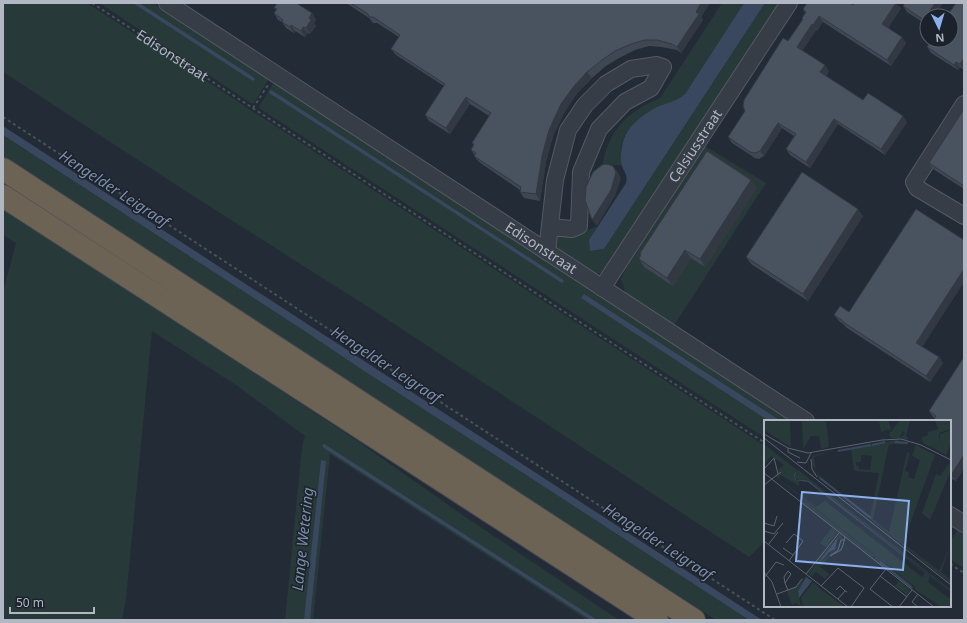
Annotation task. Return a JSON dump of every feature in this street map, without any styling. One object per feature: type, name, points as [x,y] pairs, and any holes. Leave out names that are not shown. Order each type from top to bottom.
[{"type":"highway","points":[[3,169],[694,620]]},
{"type":"highway","points":[[3,196],[657,620]]},
{"type":"street","name":"Edisonstraat","points":[[167,3],[804,420]]},
{"type":"street","name":"Celsiusstraat","points":[[602,288],[789,3]]},
{"type":"street","points":[[547,252],[555,180],[568,130],[585,105],[606,84],[631,69],[656,65],[663,67],[651,88],[626,102],[599,129],[582,172],[579,226],[572,229],[550,227]]},
{"type":"street","points":[[964,104],[914,182],[917,188],[964,216]]},
{"type":"path","name":"Edisonstraat","points":[[92,3],[764,442]]},
{"type":"path","points":[[253,108],[275,74]]},
{"type":"path","points":[[3,117],[775,620]]},
{"type":"path","points":[[951,565],[964,573]]},
{"type":"shaded area","points":[[3,3],[87,3],[764,445],[764,542],[749,557],[379,314],[187,192],[3,72]]},
{"type":"shaded area","points":[[99,3],[153,3],[267,77],[268,80],[254,103],[251,103]]},
{"type":"shaded area","points":[[722,3],[744,3],[685,94],[676,100],[650,112],[639,119],[630,128],[624,137],[622,144],[622,165],[602,167],[609,143],[620,124],[637,110],[660,98]]},
{"type":"shaded area","points":[[765,3],[781,3],[610,267],[602,273],[594,273],[556,248],[558,234],[574,235],[598,226],[589,240],[591,251],[604,249]]},
{"type":"shaded area","points":[[276,83],[793,420],[764,420],[764,437],[259,108],[273,84]]},
{"type":"shaded area","points":[[3,135],[749,620],[716,620],[3,156]]},
{"type":"shaded area","points":[[705,146],[766,183],[673,327],[627,298],[621,279],[626,268]]},
{"type":"shaded area","points":[[3,208],[359,442],[464,516],[619,620],[587,620],[330,454],[313,620],[285,620],[302,447],[305,436],[236,385],[152,331],[126,599],[122,620],[3,620],[3,292],[16,243],[3,235]]},
{"type":"shaded area","points":[[958,530],[964,531],[964,568],[951,560],[951,540]]},
{"type":"water","points":[[744,3],[765,3],[604,249],[590,251],[589,240],[626,183],[621,154],[623,140],[626,134],[630,128],[645,114],[657,107],[672,102],[685,94]]},
{"type":"water","points":[[3,126],[762,620],[749,620],[364,371],[3,135]]},
{"type":"water","points":[[584,294],[779,420],[767,420],[581,298]]},
{"type":"water","points":[[321,460],[326,461],[310,620],[304,620]]},
{"type":"building","points":[[277,3],[296,3],[312,13],[309,18],[311,20],[306,28],[303,27],[301,31],[282,22],[283,20],[274,13],[277,9],[274,8]]},
{"type":"building","points":[[351,3],[701,3],[696,12],[699,14],[677,47],[657,40],[645,40],[631,44],[615,51],[602,60],[587,72],[574,86],[561,104],[549,130],[542,156],[536,194],[520,192],[521,187],[474,156],[476,153],[471,150],[474,144],[472,143],[491,113],[466,97],[446,128],[425,115],[445,84],[391,49],[400,35],[373,17],[369,17],[368,14]]},
{"type":"building","points":[[807,3],[850,3],[853,5],[854,3],[896,3],[882,24],[902,37],[887,60],[819,16],[797,47],[825,65],[820,72],[863,100],[868,93],[903,116],[881,149],[834,119],[806,162],[786,149],[796,134],[778,123],[760,151],[755,153],[750,152],[728,137],[745,111],[743,106],[744,100],[783,38],[788,41],[803,19],[802,18],[806,12],[803,9]]},
{"type":"building","points":[[905,3],[935,3],[932,8],[919,8],[919,17],[903,6]]},
{"type":"building","points":[[956,3],[964,3],[964,58],[960,64],[956,62],[954,65],[928,48],[959,48],[959,8],[953,8]]},
{"type":"building","points":[[964,109],[964,186],[929,163]]},
{"type":"building","points":[[707,151],[751,180],[700,259],[685,250],[667,278],[639,259],[640,253]]},
{"type":"building","points":[[606,164],[613,166],[616,172],[611,190],[592,220],[585,200],[586,187],[593,172],[602,165]]},
{"type":"building","points":[[802,172],[858,209],[803,294],[746,257]]},
{"type":"building","points":[[916,209],[964,240],[964,269],[916,343],[939,357],[926,376],[834,315],[840,306],[849,312]]},
{"type":"building","points":[[964,357],[964,455],[951,475],[951,420],[934,420],[936,416],[929,411]]},
{"type":"waterway","points":[[136,3],[253,79]]},
{"type":"waterway","points":[[271,92],[562,281]]},
{"type":"waterway","points":[[324,446],[594,620]]},
{"type":"water label","name":"Hengelder Leigraaf","points":[[114,189]]},
{"type":"water label","name":"Hengelder Leigraaf","points":[[386,365]]},
{"type":"water label","name":"Lange Wetering","points":[[303,539]]},
{"type":"water label","name":"Hengelder Leigraaf","points":[[658,542]]}]
